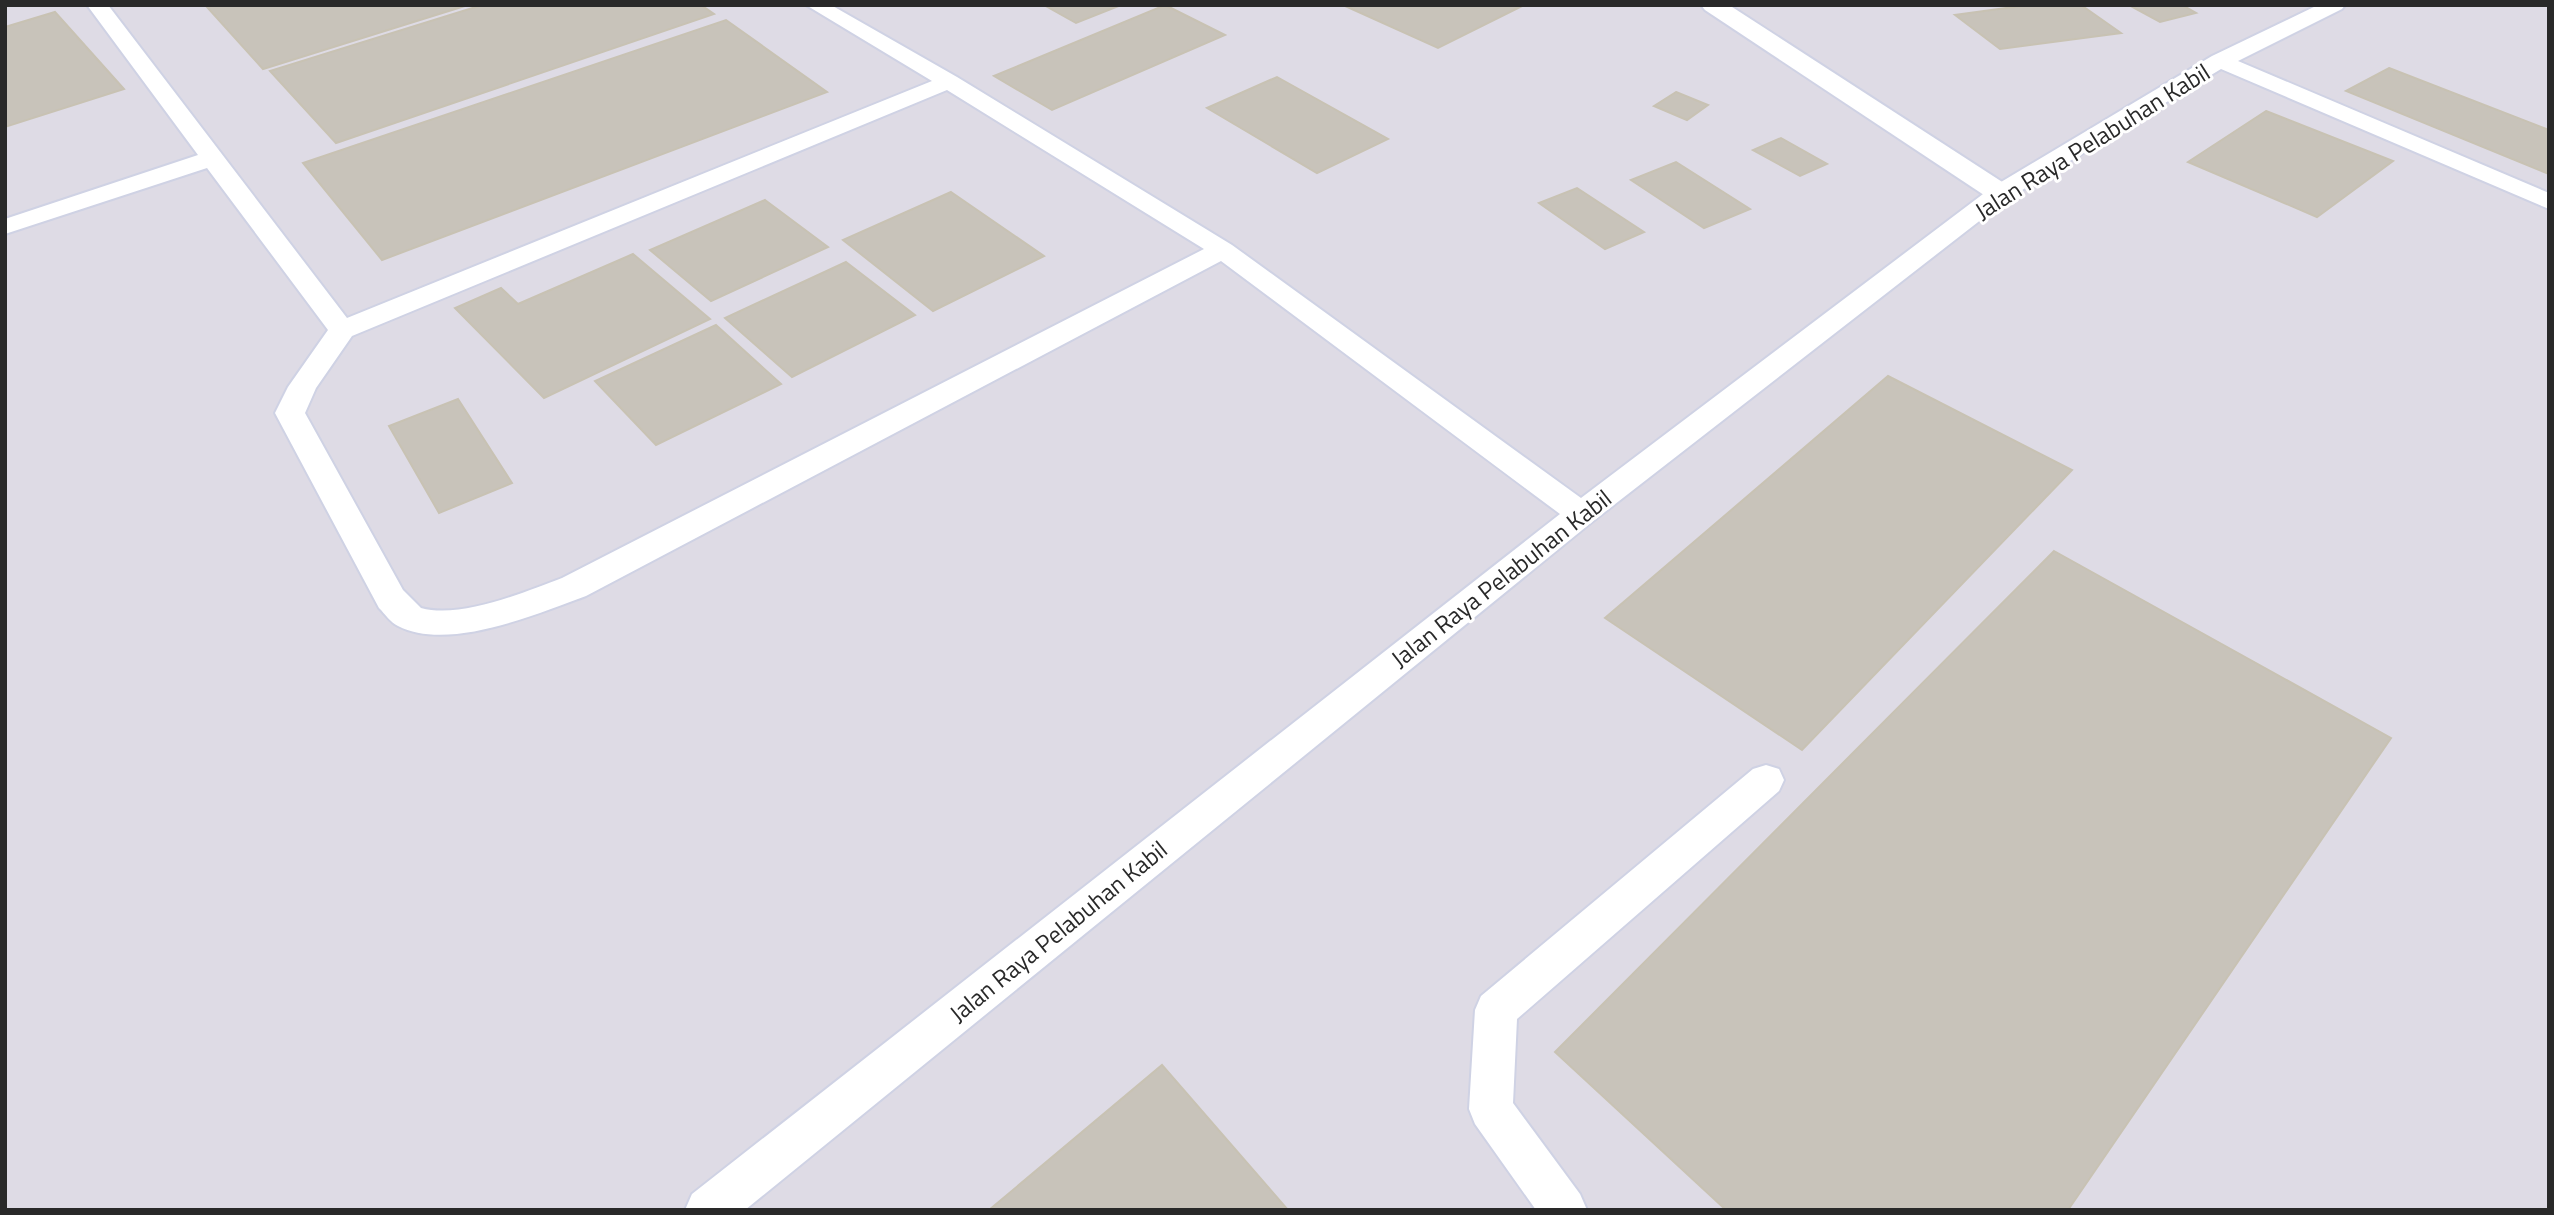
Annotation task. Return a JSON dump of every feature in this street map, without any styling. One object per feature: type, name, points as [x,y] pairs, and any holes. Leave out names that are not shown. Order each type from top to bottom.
[{"type":"street","points":[[1713,5],[2000,193]]},
{"type":"lane","points":[[97,5],[342,330]]},
{"type":"lane","points":[[816,5],[949,82],[1223,250],[1581,514]]},
{"type":"lane","name":"Jalan Raya Pelabuhan Kabil","points":[[708,1210],[1581,514],[2000,193],[2220,61],[2334,5]]},
{"type":"lane","points":[[2220,61],[2549,202]]},
{"type":"lane","points":[[949,82],[342,330],[302,387],[290,413],[391,599],[411,618],[442,622],[510,611],[574,587],[1223,250]]},
{"type":"lane","points":[[5,227],[213,158]]},
{"type":"lane","points":[[1564,1210],[1491,1110],[1496,1010],[1766,779]]},
{"type":"shaded area","points":[[5,5],[2549,5],[2549,1210],[5,1210]]},
{"type":"building","points":[[468,5],[263,69],[207,7]]},
{"type":"building","points":[[482,5],[701,5],[714,14],[336,143],[270,71]]},
{"type":"building","points":[[1044,5],[1121,5],[1076,23]]},
{"type":"building","points":[[1165,5],[1225,35],[1052,110],[994,76]]},
{"type":"building","points":[[1343,5],[1524,5],[1438,48]]},
{"type":"building","points":[[2028,5],[2081,5],[2121,33],[2000,49],[1955,15]]},
{"type":"building","points":[[2129,5],[2182,5],[2196,13],[2160,22]]},
{"type":"building","points":[[55,12],[124,89],[5,127],[5,27]]},
{"type":"building","points":[[726,20],[827,92],[382,260],[303,163]]},
{"type":"building","points":[[2389,68],[2549,130],[2549,174],[2346,91]]},
{"type":"building","points":[[1277,77],[1388,139],[1317,173],[1207,108]]},
{"type":"building","points":[[1676,92],[1708,105],[1687,120],[1654,106]]},
{"type":"building","points":[[2266,111],[2393,161],[2317,217],[2188,162]]},
{"type":"building","points":[[1781,138],[1827,164],[1800,176],[1753,150]]},
{"type":"building","points":[[1676,162],[1750,209],[1704,228],[1631,180]]},
{"type":"building","points":[[1577,188],[1644,232],[1605,249],[1539,203]]},
{"type":"building","points":[[951,192],[1044,256],[933,311],[843,240]]},
{"type":"building","points":[[765,200],[828,247],[711,301],[650,250]]},
{"type":"building","points":[[633,254],[710,319],[544,398],[455,308],[501,288],[518,304]]},
{"type":"building","points":[[846,262],[915,315],[792,377],[725,318]]},
{"type":"building","points":[[716,325],[781,384],[656,445],[595,381]]},
{"type":"building","points":[[1888,376],[2072,470],[1802,750],[1605,618]]},
{"type":"building","points":[[458,399],[512,483],[439,513],[389,426]]},
{"type":"building","points":[[2054,551],[2391,738],[2068,1210],[1726,1210],[1555,1052]]},
{"type":"building","points":[[1162,1065],[1288,1210],[989,1210]]}]
